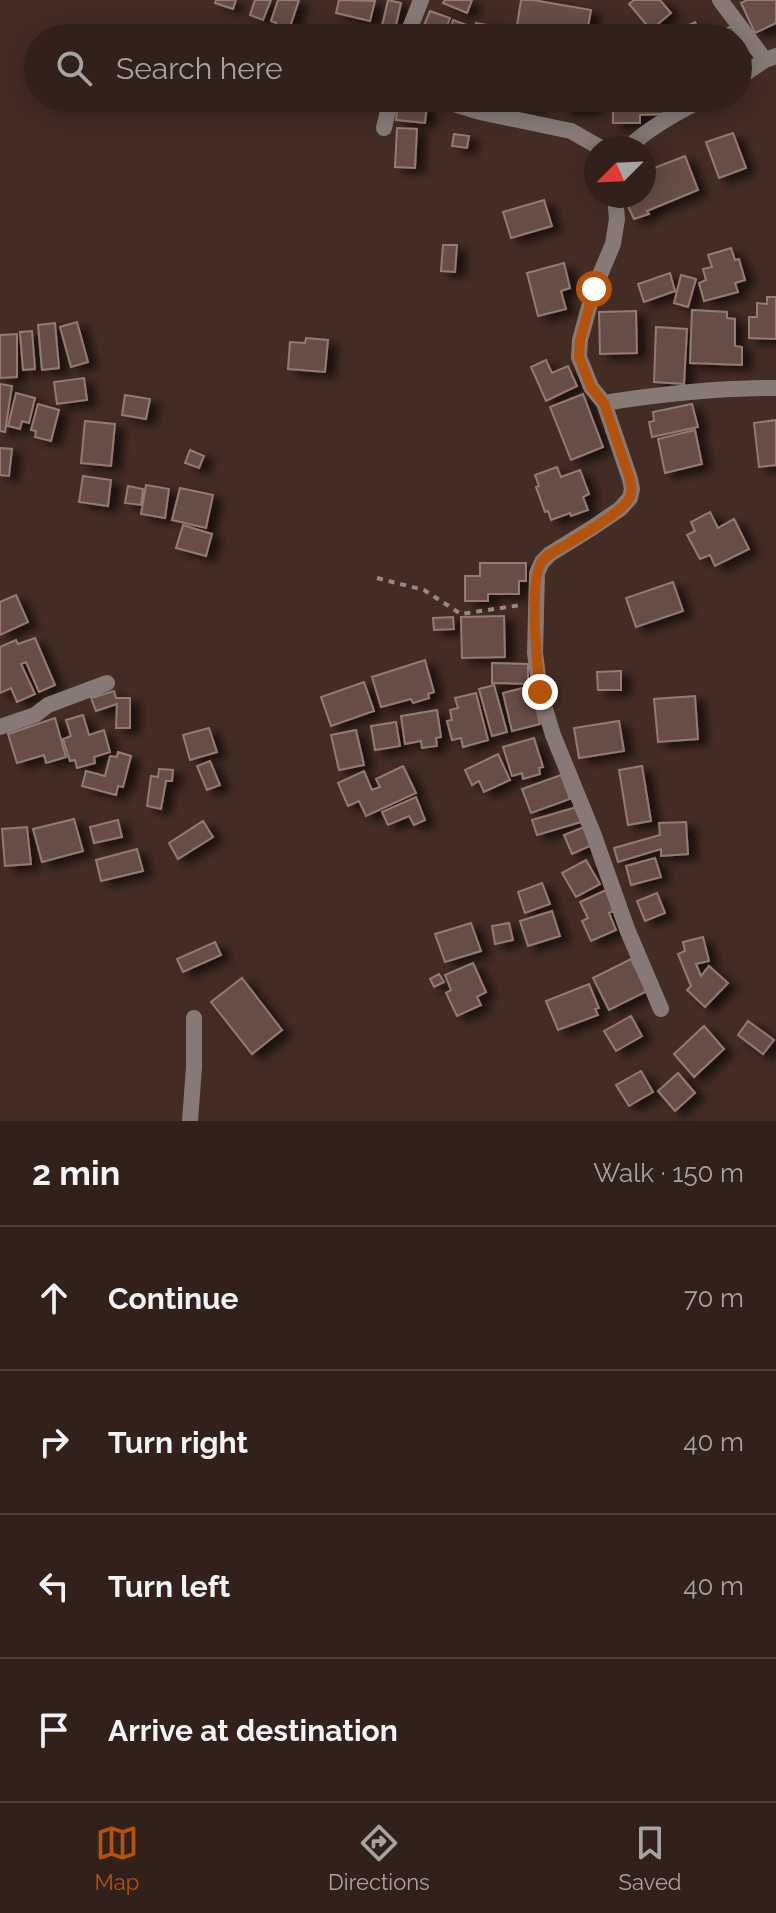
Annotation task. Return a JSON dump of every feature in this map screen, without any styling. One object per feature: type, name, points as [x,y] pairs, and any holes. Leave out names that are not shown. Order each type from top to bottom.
[{"type":"street","points":[[412,24],[421,0]]},
{"type":"street","points":[[720,0],[741,24]]},
{"type":"street","points":[[752,37],[770,58],[752,69]]},
{"type":"street","points":[[384,128],[388,112]]},
{"type":"street","points":[[480,112],[571,131],[584,138]]},
{"type":"street","points":[[642,136],[679,112]]},
{"type":"street","points":[[616,208],[613,244],[594,289],[580,340],[579,357],[591,387],[604,403],[632,489],[630,498],[611,515],[542,562],[537,573],[535,653],[540,692],[553,735],[661,1009]]},
{"type":"street","points":[[604,403],[660,394],[776,388]]},
{"type":"street","points":[[0,727],[107,683]]},
{"type":"street","points":[[190,1121],[194,1018]]},
{"type":"path","points":[[377,578],[424,590],[461,614],[535,603]]},
{"type":"building","points":[[216,0],[236,0],[233,9],[215,3]]},
{"type":"building","points":[[255,0],[271,0],[263,20],[250,15]]},
{"type":"building","points":[[278,0],[299,0],[291,24],[271,21]]},
{"type":"building","points":[[339,0],[375,1],[370,21],[336,13]]},
{"type":"building","points":[[388,0],[401,3],[396,24],[382,24]]},
{"type":"building","points":[[445,0],[472,0],[467,13],[443,3]]},
{"type":"building","points":[[521,0],[591,10],[588,24],[517,24]]},
{"type":"building","points":[[634,0],[660,0],[671,13],[658,24],[646,24],[629,4]]},
{"type":"building","points":[[747,0],[776,0],[776,23],[755,33],[741,3]]},
{"type":"building","points":[[430,11],[450,18],[448,24],[425,24]]},
{"type":"building","points":[[397,112],[426,112],[425,123],[396,120]]},
{"type":"building","points":[[613,112],[669,112],[640,115],[640,123],[613,123]]},
{"type":"building","points":[[397,128],[417,129],[415,168],[395,167]]},
{"type":"building","points":[[733,133],[746,168],[719,178],[706,142]]},
{"type":"building","points":[[454,134],[469,136],[467,148],[452,146]]},
{"type":"building","points":[[685,156],[698,190],[656,207],[656,167]]},
{"type":"building","points":[[544,200],[552,226],[511,238],[503,212]]},
{"type":"building","points":[[629,208],[654,208],[647,211],[649,214],[634,219]]},
{"type":"building","points":[[443,245],[457,245],[455,272],[441,271]]},
{"type":"building","points":[[731,248],[735,260],[739,259],[745,280],[735,283],[738,292],[704,301],[699,283],[706,280],[703,269],[712,267],[708,255]]},
{"type":"building","points":[[564,263],[570,288],[561,291],[566,309],[538,316],[527,273]]},
{"type":"building","points":[[670,273],[675,291],[644,302],[638,284]]},
{"type":"building","points":[[681,275],[696,279],[688,307],[674,303]]},
{"type":"building","points":[[767,297],[776,297],[776,339],[749,338],[749,317],[757,317],[757,303],[767,304]]},
{"type":"building","points":[[692,310],[727,312],[727,318],[735,319],[735,346],[742,347],[742,365],[690,363]]},
{"type":"building","points":[[636,311],[637,353],[600,354],[599,312]]},
{"type":"building","points":[[77,322],[88,362],[71,367],[60,327]]},
{"type":"building","points":[[55,323],[59,368],[42,370],[38,325]]},
{"type":"building","points":[[656,327],[687,329],[684,384],[654,382]]},
{"type":"building","points":[[32,331],[35,369],[23,370],[20,332]]},
{"type":"building","points":[[17,334],[17,377],[0,378],[0,335]]},
{"type":"building","points":[[306,338],[328,340],[325,372],[288,369],[290,342],[305,343]]},
{"type":"building","points":[[546,360],[552,373],[568,366],[577,386],[546,401],[531,367]]},
{"type":"building","points":[[84,378],[87,400],[57,404],[54,382]]},
{"type":"building","points":[[0,384],[12,386],[5,432],[0,431]]},
{"type":"building","points":[[16,393],[35,398],[29,423],[22,421],[20,429],[8,426]]},
{"type":"building","points":[[583,394],[603,447],[571,460],[550,407]]},
{"type":"building","points":[[125,395],[150,399],[146,419],[122,415]]},
{"type":"building","points":[[38,404],[59,410],[51,441],[35,437],[36,431],[31,430]]},
{"type":"building","points":[[692,404],[698,427],[652,437],[649,422],[654,421],[653,412]]},
{"type":"building","points":[[776,420],[776,465],[759,467],[754,423]]},
{"type":"building","points":[[85,421],[115,424],[111,466],[81,463]]},
{"type":"building","points":[[695,430],[702,464],[665,473],[658,439]]},
{"type":"building","points":[[0,448],[12,449],[9,476],[0,475]]},
{"type":"building","points":[[190,450],[204,456],[199,468],[185,463]]},
{"type":"building","points":[[557,467],[561,477],[580,470],[589,494],[583,497],[588,510],[551,520],[536,487],[539,486],[535,475]]},
{"type":"building","points":[[83,476],[111,480],[108,506],[79,502]]},
{"type":"building","points":[[146,485],[169,489],[165,518],[141,514]]},
{"type":"building","points":[[128,486],[143,489],[141,505],[125,503]]},
{"type":"building","points":[[180,488],[213,495],[206,528],[172,520]]},
{"type":"building","points":[[710,512],[718,528],[734,519],[749,549],[715,566],[710,555],[700,559],[687,535],[695,531],[691,522]]},
{"type":"building","points":[[183,525],[212,534],[206,556],[176,548]]},
{"type":"building","points":[[480,563],[526,563],[526,581],[519,581],[519,594],[488,594],[488,601],[465,601],[465,576],[480,576]]},
{"type":"building","points":[[673,582],[683,611],[636,627],[626,598]]},
{"type":"building","points":[[16,595],[28,622],[0,635],[0,602]]},
{"type":"building","points":[[504,616],[505,657],[462,658],[461,617]]},
{"type":"building","points":[[453,617],[454,629],[434,630],[433,618]]},
{"type":"building","points":[[35,638],[55,685],[39,692],[26,662],[21,664],[35,694],[17,702],[11,688],[0,693],[0,647],[16,640],[18,644]]},
{"type":"building","points":[[425,660],[434,692],[428,694],[429,698],[381,707],[372,677]]},
{"type":"building","points":[[492,663],[528,664],[528,684],[492,683]]},
{"type":"building","points":[[621,671],[621,690],[598,690],[597,672]]},
{"type":"building","points":[[364,682],[374,711],[331,726],[321,697]]},
{"type":"building","points":[[494,685],[507,732],[492,736],[479,689]]},
{"type":"building","points":[[531,686],[540,724],[512,731],[503,693]]},
{"type":"building","points":[[114,691],[116,698],[130,698],[130,728],[116,728],[117,704],[96,711],[91,698]]},
{"type":"building","points":[[476,693],[488,740],[463,747],[461,738],[452,740],[447,721],[452,720],[450,710],[458,708],[455,698]]},
{"type":"building","points":[[695,696],[698,739],[658,742],[654,699]]},
{"type":"building","points":[[437,710],[441,737],[436,738],[437,746],[422,748],[421,741],[405,744],[401,716]]},
{"type":"building","points":[[83,715],[89,735],[104,730],[110,752],[94,757],[95,763],[77,768],[75,760],[70,761],[63,739],[71,736],[66,720]]},
{"type":"building","points":[[55,718],[66,757],[46,763],[44,755],[17,763],[8,734]]},
{"type":"building","points":[[619,721],[624,751],[579,758],[574,728]]},
{"type":"building","points":[[396,722],[400,746],[375,750],[371,726]]},
{"type":"building","points":[[209,728],[217,752],[190,760],[183,735]]},
{"type":"building","points":[[356,730],[364,765],[339,770],[331,735]]},
{"type":"building","points":[[534,738],[543,767],[539,768],[540,774],[523,779],[522,773],[512,776],[503,747]]},
{"type":"building","points":[[118,752],[131,756],[123,787],[118,786],[116,795],[82,786],[86,771],[105,776],[110,756],[117,757]]},
{"type":"building","points":[[498,754],[510,780],[484,792],[479,781],[472,785],[465,770]]},
{"type":"building","points":[[210,761],[220,785],[207,790],[197,766]]},
{"type":"building","points":[[403,766],[416,793],[366,816],[359,801],[348,806],[338,783],[364,771],[372,790],[380,787],[376,779]]},
{"type":"building","points":[[642,766],[651,821],[628,825],[619,770]]},
{"type":"building","points":[[159,769],[173,770],[172,781],[166,781],[161,809],[147,806],[151,776],[158,777]]},
{"type":"building","points":[[561,775],[570,799],[531,813],[522,789]]},
{"type":"building","points":[[416,797],[425,820],[414,825],[409,816],[388,825],[382,812]]},
{"type":"building","points":[[577,807],[581,822],[537,835],[532,820]]},
{"type":"building","points":[[74,819],[83,851],[42,862],[33,829]]},
{"type":"building","points":[[118,820],[122,837],[94,843],[90,827]]},
{"type":"building","points":[[203,821],[213,837],[178,859],[169,843]]},
{"type":"building","points":[[686,822],[688,854],[661,856],[661,849],[618,862],[614,848],[660,835],[659,823]]},
{"type":"building","points":[[27,827],[31,864],[5,866],[2,829]]},
{"type":"building","points":[[584,827],[592,845],[572,854],[564,835]]},
{"type":"building","points":[[137,849],[143,871],[101,881],[96,860]]},
{"type":"building","points":[[655,858],[661,877],[631,885],[626,866]]},
{"type":"building","points":[[586,860],[600,884],[576,897],[562,873]]},
{"type":"building","points":[[542,883],[550,904],[525,913],[518,892]]},
{"type":"building","points":[[606,890],[615,910],[609,913],[616,930],[591,941],[582,921],[588,918],[580,902]]},
{"type":"building","points":[[657,893],[665,913],[645,921],[637,901]]},
{"type":"building","points":[[552,911],[560,936],[528,946],[520,921]]},
{"type":"building","points":[[471,923],[481,951],[445,962],[435,934]]},
{"type":"building","points":[[509,923],[513,940],[495,944],[492,926]]},
{"type":"building","points":[[703,937],[709,961],[696,964],[701,976],[709,966],[728,983],[705,1007],[687,990],[691,986],[678,954],[685,951],[683,942]]},
{"type":"building","points":[[215,942],[221,955],[183,972],[177,959]]},
{"type":"building","points":[[631,959],[647,991],[609,1010],[593,978]]},
{"type":"building","points":[[473,963],[486,992],[477,997],[481,1005],[457,1016],[446,993],[451,990],[445,975]]},
{"type":"building","points":[[439,974],[444,982],[434,987],[430,979]]},
{"type":"building","points":[[242,978],[282,1030],[252,1054],[211,1002]]},
{"type":"building","points":[[589,984],[599,1008],[595,1009],[598,1015],[558,1030],[546,1001]]},
{"type":"building","points":[[631,1016],[642,1036],[616,1051],[604,1031]]},
{"type":"building","points":[[748,1021],[774,1040],[763,1054],[738,1035]]},
{"type":"building","points":[[704,1026],[724,1049],[694,1077],[674,1054]]},
{"type":"building","points":[[641,1071],[653,1092],[629,1106],[616,1085]]},
{"type":"building","points":[[678,1073],[695,1093],[675,1111],[658,1091]]},
{"type":"route","points":[[540,692],[535,653],[537,573],[550,554],[620,509],[630,498],[632,489],[604,403],[591,387],[579,357],[580,340],[594,289]]}]
